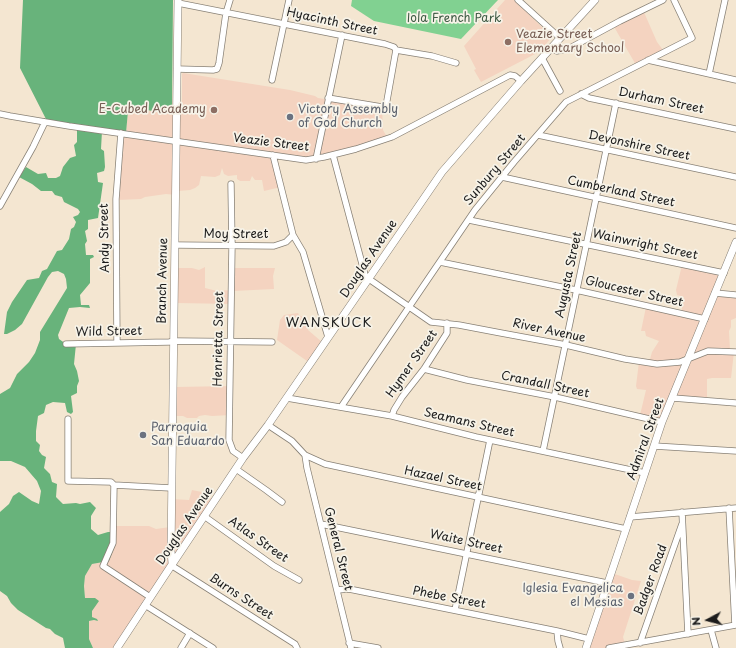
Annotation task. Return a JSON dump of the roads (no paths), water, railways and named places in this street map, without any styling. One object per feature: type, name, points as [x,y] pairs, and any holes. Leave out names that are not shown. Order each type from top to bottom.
[{"type":"main road","name":"Douglas Avenue","points":[[119,647],[172,563],[243,458],[287,398],[442,172],[592,1]]},
{"type":"main road","name":"Branch Avenue","points":[[172,563],[170,551],[178,2]]},
{"type":"main road","name":"Admiral Street","points":[[586,648],[662,422],[736,242]]},
{"type":"street","points":[[177,69],[217,69],[226,13],[230,0]]},
{"type":"street","points":[[272,80],[289,0]]},
{"type":"street","points":[[518,0],[560,38]]},
{"type":"street","points":[[550,48],[557,51],[570,48],[663,0]]},
{"type":"street","name":"Sunbury Street","points":[[341,407],[468,220],[502,177],[566,102],[692,38],[674,0]]},
{"type":"street","points":[[709,74],[725,0]]},
{"type":"street","name":"Hyacinth Street","points":[[178,2],[226,13],[385,44],[394,47],[396,50],[432,56],[456,63]]},
{"type":"street","points":[[316,159],[342,36]]},
{"type":"street","points":[[328,98],[382,107],[386,106],[396,50]]},
{"type":"street","points":[[542,58],[560,91]]},
{"type":"street","points":[[648,60],[736,80]]},
{"type":"street","name":"Veazie Street","points":[[0,114],[45,122],[306,160],[333,155],[392,138],[510,75],[515,76],[521,81]]},
{"type":"street","name":"Durham Street","points":[[581,94],[589,98],[736,128]]},
{"type":"street","name":"Augusta Street","points":[[543,451],[616,103]]},
{"type":"street","points":[[0,206],[33,147],[45,122]]},
{"type":"street","name":"Andy Street","points":[[117,343],[116,199],[121,133]]},
{"type":"street","name":"Devonshire Street","points":[[538,135],[736,177]]},
{"type":"street","points":[[273,155],[293,236],[303,252],[328,337]]},
{"type":"street","points":[[333,155],[365,275],[369,279]]},
{"type":"street","name":"Cumberland Street","points":[[502,177],[736,228]]},
{"type":"street","name":"Henrietta Street","points":[[232,184],[229,440],[233,451],[243,458]]},
{"type":"street","name":"Wainwright Street","points":[[468,220],[724,273]]},
{"type":"street","name":"Moy Street","points":[[175,245],[281,245],[293,236]]},
{"type":"street","name":"Gloucester Street","points":[[440,262],[576,290],[705,319]]},
{"type":"street","name":"River Avenue","points":[[369,279],[431,322],[439,324],[447,323],[566,345],[625,359],[657,364],[680,362],[708,351],[736,352]]},
{"type":"street","points":[[715,293],[736,295]]},
{"type":"street","name":"Hymer Street","points":[[392,416],[402,397],[424,369],[447,333],[447,323]]},
{"type":"street","name":"Wild Street","points":[[66,344],[230,341],[272,342]]},
{"type":"street","name":"Crandall Street","points":[[424,369],[467,380],[555,397],[662,422]]},
{"type":"street","name":"Seamans Street","points":[[287,398],[392,416],[490,440],[645,473]]},
{"type":"street","points":[[673,398],[736,403]]},
{"type":"street","points":[[68,419],[68,481],[111,482],[114,485],[171,488]]},
{"type":"street","name":"Hazael Street","points":[[268,425],[292,441],[305,455],[325,464],[351,471],[626,529]]},
{"type":"street","points":[[455,610],[490,440]]},
{"type":"street","points":[[654,446],[736,451]]},
{"type":"street","name":"General Street","points":[[305,455],[350,645]]},
{"type":"street","points":[[236,470],[282,502]]},
{"type":"street","points":[[114,485],[113,543],[103,566],[150,597]]},
{"type":"street","points":[[609,648],[632,646],[640,643],[736,625],[729,508]]},
{"type":"street","points":[[630,517],[736,508]]},
{"type":"street","points":[[682,512],[688,634]]},
{"type":"street","name":"Atlas Street","points":[[204,516],[274,566],[299,580]]},
{"type":"street","name":"Waite Street","points":[[321,524],[607,583]]},
{"type":"street","name":"Badger Road","points":[[640,643],[682,524]]},
{"type":"street","name":"Burns Street","points":[[172,563],[174,567],[295,644],[297,648]]},
{"type":"street","name":"Phebe Street","points":[[337,590],[349,589],[557,631],[589,639]]},
{"type":"street","points":[[145,605],[212,648]]},
{"type":"street","points":[[711,630],[716,648]]},
{"type":"street","points":[[557,631],[560,648]]},
{"type":"street","points":[[181,648],[190,633]]},
{"type":"street","points":[[350,645],[378,648]]},
{"type":"place","name":"Veazie Street Elementary School","points":[[508,42]]},
{"type":"place","name":"E-Cubed Academy","points":[[214,110]]},
{"type":"place","name":"Victory Assembly of God Church","points":[[290,117]]},
{"type":"place","name":"Parroquia San Eduardo","points":[[143,435]]},
{"type":"place","name":"Iglesia Evangelica el Mesias","points":[[631,596]]},
{"type":"district","name":"WANSKUCK","points":[[329,323]]},
{"type":"park label","name":"Iola French Park","points":[[454,19]]}]
